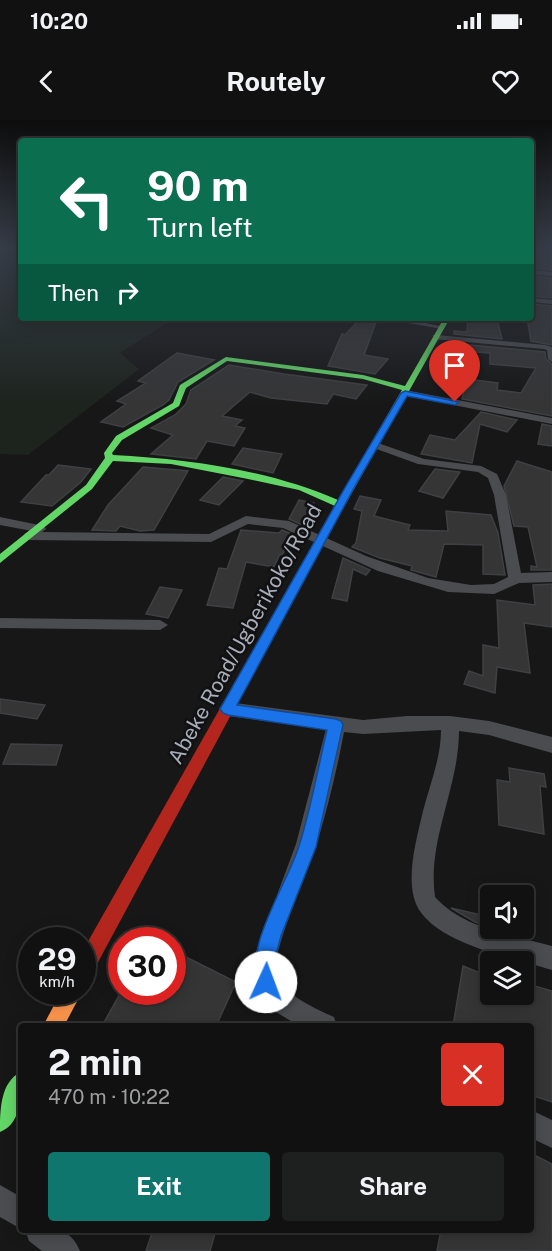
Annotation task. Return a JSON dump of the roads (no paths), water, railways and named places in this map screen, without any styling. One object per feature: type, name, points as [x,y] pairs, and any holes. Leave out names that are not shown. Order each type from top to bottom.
[{"type":"street","points":[[534,300],[552,302]]},
{"type":"street","points":[[403,321],[545,347],[551,350],[552,359]]},
{"type":"street","name":"Abeke Road/Ugberikoko/Road","points":[[96,947],[340,505],[442,327]]},
{"type":"street","points":[[110,458],[108,453],[111,447],[126,435],[172,407],[179,399],[183,387],[226,359],[354,376],[406,391],[552,420]]},
{"type":"street","points":[[375,445],[422,462],[481,469],[493,476],[500,495],[515,579]]},
{"type":"street","points":[[110,458],[171,461],[248,476],[302,488],[340,505]]},
{"type":"street","points":[[0,560],[88,487],[110,458]]},
{"type":"street","points":[[0,521],[35,532],[211,538],[246,520],[285,524],[383,568],[445,587],[496,589],[515,579],[552,577]]},
{"type":"street","points":[[0,623],[160,625]]},
{"type":"street","points":[[228,709],[363,727],[407,723],[450,723],[489,728],[552,744]]},
{"type":"street","points":[[450,723],[452,744],[433,811],[423,878],[422,888],[426,904],[470,934],[552,958]]},
{"type":"street","points":[[318,1023],[305,1017],[280,998],[266,982],[265,962],[272,936],[307,847],[336,725]]},
{"type":"street","points":[[54,1023],[64,1005]]},
{"type":"street","points":[[0,1121],[18,1088]]},
{"type":"street","points":[[534,1125],[552,1134]]},
{"type":"street","points":[[0,1200],[18,1212]]},
{"type":"street","points":[[44,1233],[65,1251]]}]
